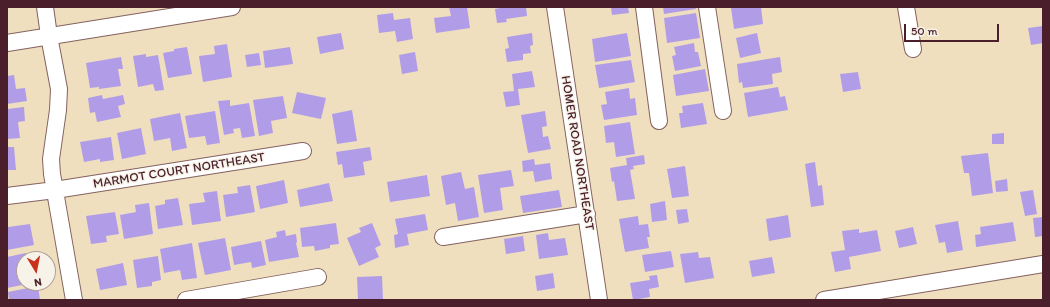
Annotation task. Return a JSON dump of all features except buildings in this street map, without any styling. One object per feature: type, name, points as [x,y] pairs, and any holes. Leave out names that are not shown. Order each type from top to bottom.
[{"type":"street","points":[[45,7],[59,89],[58,110],[51,158],[52,174],[74,300]]},
{"type":"street","points":[[7,43],[49,36],[153,13],[232,7]]},
{"type":"street","name":"HOMER ROAD NORTHEAST","points":[[555,7],[599,300]]},
{"type":"street","points":[[644,7],[659,121]]},
{"type":"street","points":[[707,7],[724,111]]},
{"type":"street","points":[[906,7],[913,49]]},
{"type":"street","name":"MARMOT COURT NORTHEAST","points":[[7,196],[55,190],[303,151]]},
{"type":"street","points":[[443,237],[587,214]]},
{"type":"street","points":[[824,300],[891,295],[1043,264]]},
{"type":"street","points":[[186,300],[318,278]]}]
